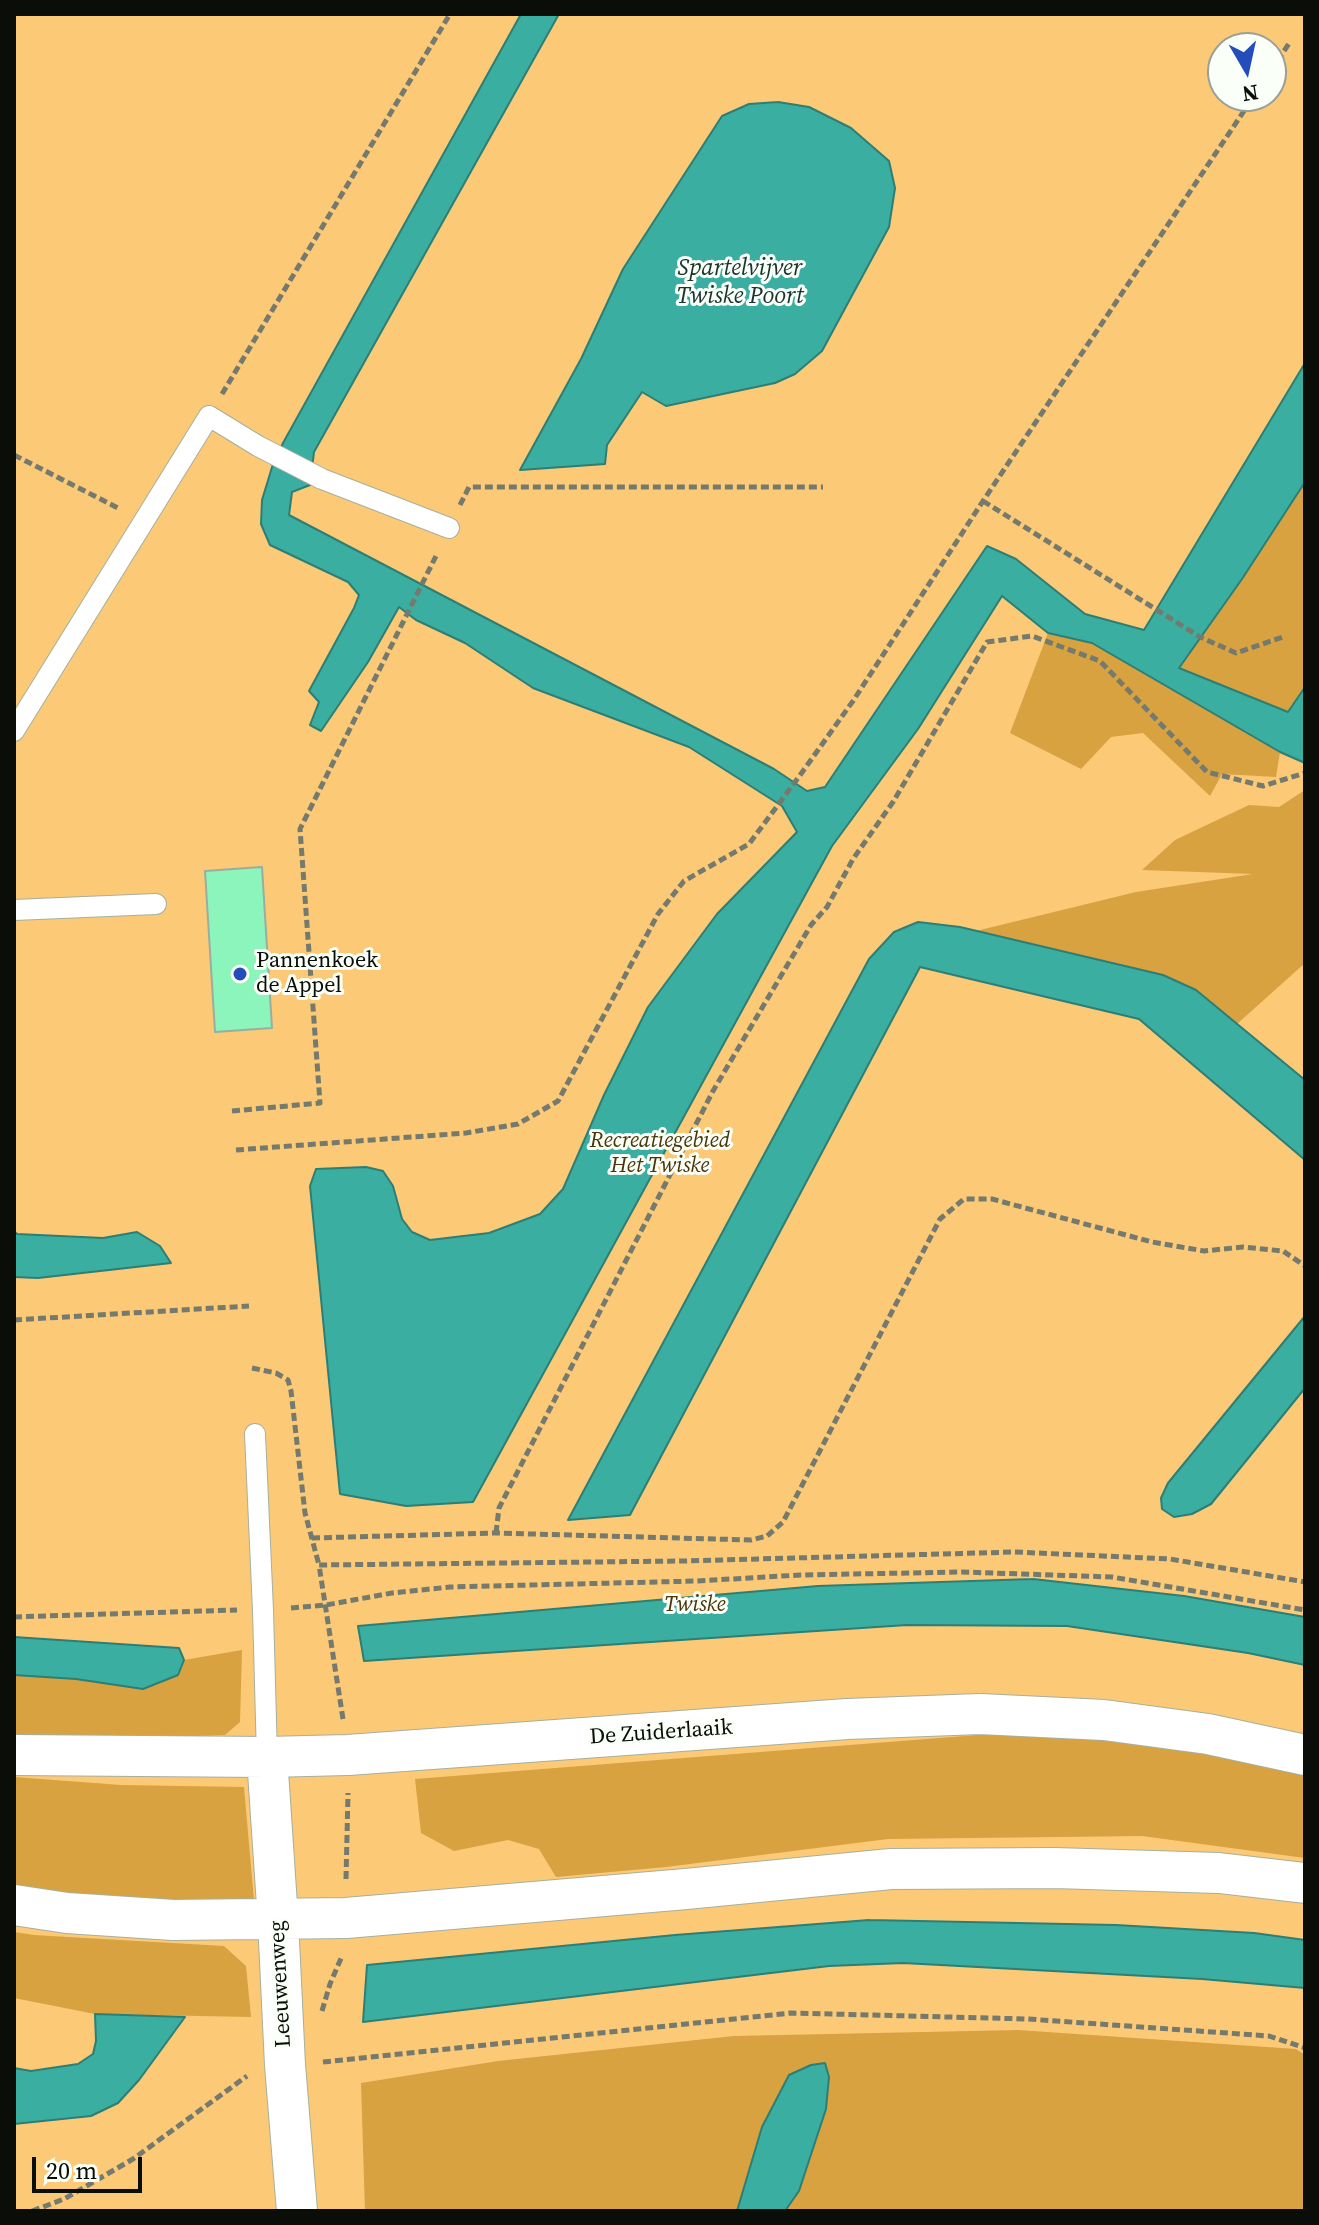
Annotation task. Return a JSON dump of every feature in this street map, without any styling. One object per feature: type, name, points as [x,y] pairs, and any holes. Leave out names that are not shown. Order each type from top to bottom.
[{"type":"street","name":"De Zuiderlaaik","points":[[14,1755],[348,1755],[847,1719],[980,1714],[1104,1720],[1208,1734],[1305,1755]]},
{"type":"street","name":"Leeuwenweg","points":[[267,1757],[297,2211]]},
{"type":"street","points":[[14,1905],[67,1913],[173,1920],[346,1918],[891,1869],[1054,1868],[1204,1873],[1305,1883]]},
{"type":"lane","points":[[14,731],[209,416],[322,479],[449,528]]},
{"type":"lane","points":[[14,910],[156,904]]},
{"type":"lane","points":[[255,1434],[267,1757]]},
{"type":"path","points":[[209,416],[450,14]]},
{"type":"path","points":[[1287,47],[1290,42]]},
{"type":"path","points":[[236,1150],[466,1133],[518,1124],[558,1101],[658,914],[684,881],[749,844],[798,778],[853,701],[1243,112]]},
{"type":"path","points":[[14,455],[144,521]]},
{"type":"path","points":[[449,528],[469,487],[823,487]]},
{"type":"path","points":[[983,501],[1200,637],[1236,653],[1283,637]]},
{"type":"path","points":[[232,1111],[320,1103],[300,829],[431,568]]},
{"type":"path","points":[[496,1533],[499,1508],[713,1091],[811,925],[827,907],[853,859],[893,802],[987,642],[1032,636],[1100,661],[1207,772],[1263,786],[1305,773]]},
{"type":"path","points":[[312,1538],[496,1533],[751,1540],[767,1536],[783,1522],[940,1219],[964,1199],[992,1199],[1152,1242],[1204,1251],[1243,1247],[1283,1251],[1305,1266]]},
{"type":"path","points":[[14,1320],[249,1306]]},
{"type":"path","points":[[252,1368],[276,1373],[288,1380],[291,1391],[305,1513],[319,1565],[348,1755],[345,1947],[319,2024]]},
{"type":"path","points":[[319,1565],[683,1561],[1015,1552],[1170,1559],[1305,1582]]},
{"type":"path","points":[[326,1605],[450,1587],[962,1572],[1112,1577],[1305,1610]]},
{"type":"path","points":[[14,1617],[263,1610]]},
{"type":"path","points":[[32,2211],[64,2199],[133,2159],[251,2073],[285,2065],[791,2013],[1028,2019],[1269,2036],[1305,2048]]},
{"type":"green space","name":"Twiske","points":[[14,14],[1305,14],[1305,2211],[14,2211]]},
{"type":"shaded area","points":[[1305,482],[1305,687],[1288,712],[1178,669]]},
{"type":"shaded area","points":[[1048,633],[1092,643],[1280,752],[1276,777],[1222,774],[1210,796],[1143,733],[1111,737],[1081,769],[1010,733]]},
{"type":"shaded area","points":[[1305,790],[1305,963],[1237,1024],[1196,990],[976,931],[1136,892],[1253,874],[1142,870],[1175,840],[1249,805],[1279,807]]},
{"type":"shaded area","points":[[242,1650],[240,1722],[225,1735],[14,1739],[14,1675],[76,1679],[178,1675],[184,1660]]},
{"type":"shaded area","points":[[1016,1732],[1172,1744],[1305,1770],[1305,1858],[1142,1836],[888,1839],[666,1867],[556,1877],[539,1849],[508,1840],[454,1851],[421,1833],[415,1779]]},
{"type":"shaded area","points":[[14,1777],[121,1785],[244,1787],[254,1900],[165,1903],[14,1886]]},
{"type":"shaded area","points":[[14,1932],[224,1946],[246,1966],[251,2017],[95,2014],[14,1998]]},
{"type":"shaded area","points":[[1018,2030],[1296,2049],[1305,2055],[1305,2211],[785,2211],[799,2191],[814,2147],[826,2109],[829,2077],[762,2127],[737,2211],[365,2211],[361,2083],[498,2061],[734,2036]]},
{"type":"water","points":[[521,14],[559,14],[314,452],[310,485],[292,492],[289,515],[774,769],[807,791],[825,787],[987,546],[1016,559],[1085,614],[1144,630],[1305,363],[1305,482],[1179,668],[1288,712],[1305,687],[1305,763],[1280,752],[1092,643],[1048,633],[1002,596],[918,729],[832,846],[473,1502],[406,1506],[340,1494],[310,1186],[316,1169],[366,1167],[383,1171],[393,1186],[402,1219],[412,1232],[430,1240],[489,1233],[540,1214],[563,1189],[604,1095],[648,1007],[717,914],[797,832],[782,806],[689,747],[533,688],[465,643],[416,620],[399,607],[368,662],[321,731],[310,725],[319,702],[309,691],[359,595],[348,582],[270,545],[261,524],[262,500],[283,443]]},
{"type":"water","name":"Spartelvijver Twiske Poort","points":[[778,102],[809,107],[851,128],[889,161],[895,188],[889,227],[822,351],[795,374],[775,383],[666,406],[642,392],[607,445],[605,464],[520,470],[581,359],[623,269],[722,116],[749,104]]},
{"type":"water","points":[[918,922],[960,927],[1163,975],[1196,990],[1305,1080],[1305,1160],[1139,1019],[920,967],[630,1515],[568,1520],[869,959],[894,932]]},
{"type":"water","points":[[14,1231],[17,1234],[103,1238],[137,1232],[160,1246],[171,1263],[38,1278],[14,1277]]},
{"type":"water","points":[[1305,1316],[1305,1388],[1211,1504],[1192,1514],[1174,1517],[1162,1509],[1161,1498],[1168,1483]]},
{"type":"water","points":[[1033,1579],[1184,1596],[1305,1617],[1305,1665],[1248,1653],[1067,1626],[907,1625],[364,1661],[358,1626],[818,1586]]},
{"type":"water","points":[[14,1637],[179,1648],[184,1660],[178,1675],[143,1689],[76,1679],[14,1675]]},
{"type":"water","points":[[869,1920],[1116,1925],[1254,1933],[1305,1940],[1305,1988],[1202,1979],[903,1963],[829,1966],[363,2022],[367,1965]]},
{"type":"water","points":[[95,2014],[185,2017],[139,2080],[118,2103],[91,2116],[14,2124],[14,2068],[31,2071],[78,2064],[93,2054]]},
{"type":"water","points":[[825,2063],[829,2077],[826,2109],[799,2191],[785,2211],[737,2211],[762,2127],[789,2075],[811,2065]]},
{"type":"building","points":[[262,867],[272,1028],[215,1032],[205,871]]},
{"type":"place","name":"Pannenkoek de Appel","points":[[240,974]]},
{"type":"park label","name":"Recreatiegebied Het Twiske","points":[[660,1154]]}]
